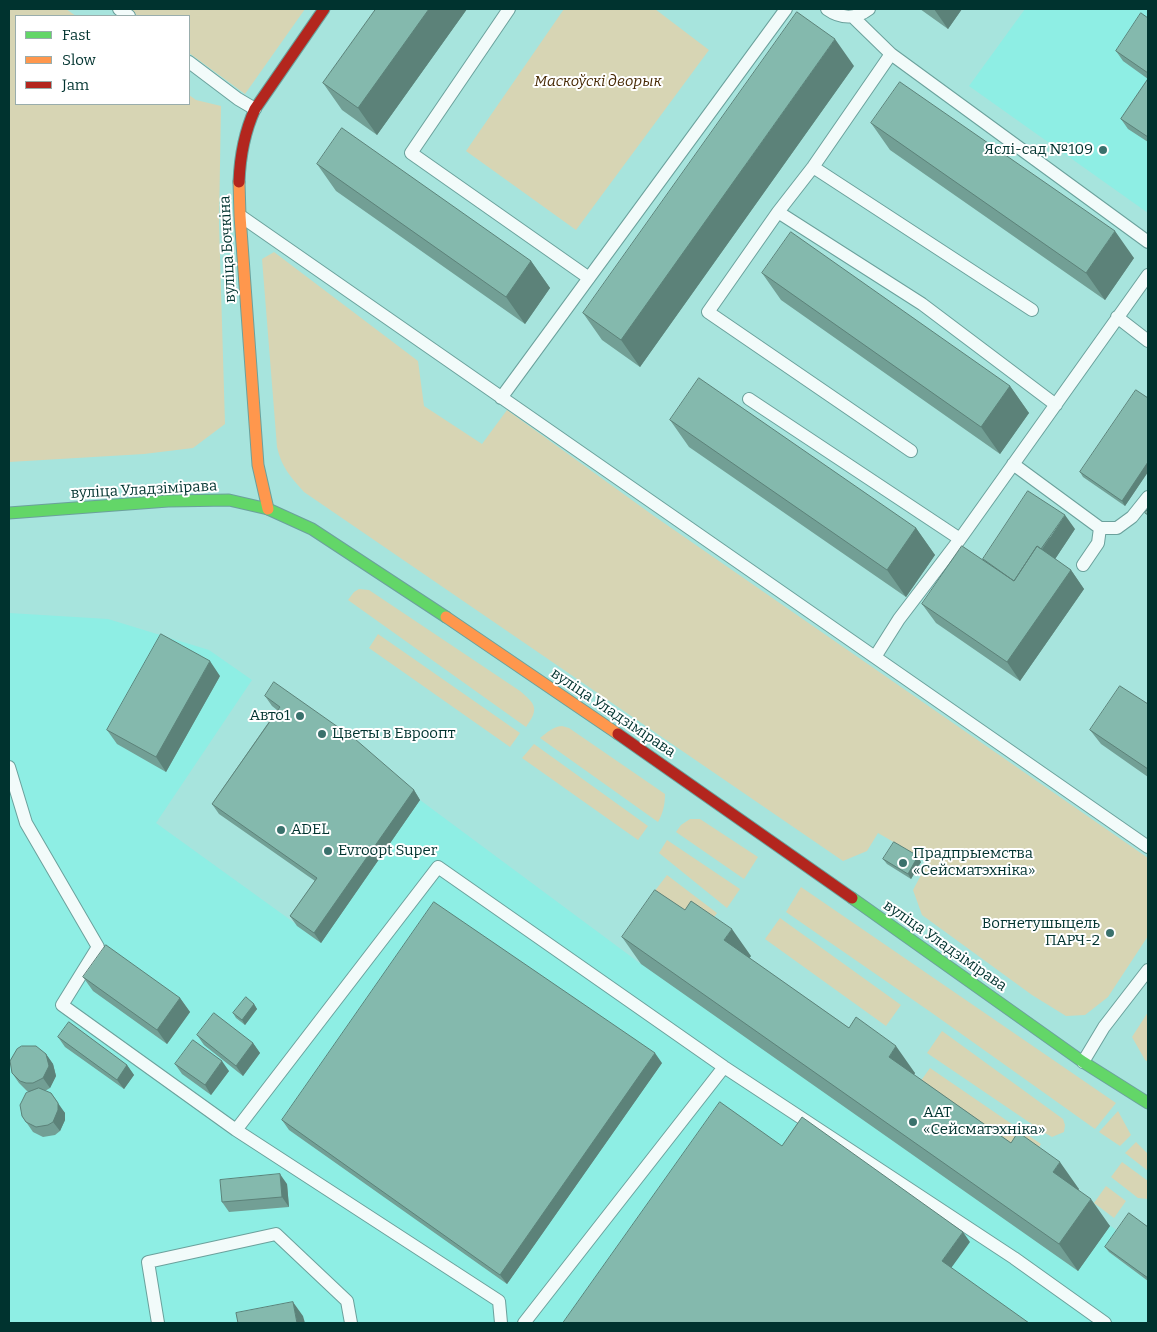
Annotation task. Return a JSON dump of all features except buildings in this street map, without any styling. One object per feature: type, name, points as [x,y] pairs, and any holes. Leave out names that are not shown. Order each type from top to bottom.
[{"type":"main road","name":"вуліца Бочкіна","points":[[268,509],[258,465],[239,181],[244,137],[248,121],[324,9]]},
{"type":"main road","name":"вуліца Уладзімірава","points":[[9,513],[168,501],[229,500],[268,509],[312,529],[449,619],[690,783],[1083,1062],[1148,1103]]},
{"type":"lane","points":[[509,9],[411,153],[589,278]]},
{"type":"lane","points":[[502,398],[786,9]]},
{"type":"lane","points":[[827,9],[836,15],[845,17],[864,14],[869,9]]},
{"type":"lane","points":[[853,17],[891,54],[1148,242]]},
{"type":"lane","points":[[891,54],[813,167],[778,212],[708,312],[911,452]]},
{"type":"lane","points":[[190,63],[238,99],[255,109]]},
{"type":"lane","points":[[813,167],[1032,310]]},
{"type":"lane","points":[[778,212],[922,304],[1056,405]]},
{"type":"lane","points":[[240,216],[1148,847]]},
{"type":"lane","points":[[875,657],[899,619],[960,539],[1148,275]]},
{"type":"lane","points":[[1117,318],[1148,341]]},
{"type":"lane","points":[[749,399],[960,539]]},
{"type":"lane","points":[[1013,464],[1100,528],[1117,528],[1132,517],[1148,497]]},
{"type":"lane","points":[[1083,564],[1098,543],[1100,528]]},
{"type":"lane","points":[[9,767],[26,823],[98,947],[62,1005],[236,1130],[499,1301],[501,1323]]},
{"type":"lane","points":[[236,1130],[438,867],[724,1066],[1014,1258],[1105,1323]]},
{"type":"lane","points":[[1083,1062],[1104,1027],[1148,970]]},
{"type":"lane","points":[[524,1323],[724,1066]]},
{"type":"lane","points":[[158,1323],[148,1262],[276,1234],[347,1301],[351,1323]]},
{"type":"shaded area","name":"Яслі-сад №109","points":[[1025,9],[1148,9],[1148,213],[969,86]]},
{"type":"shaded area","name":"ААТ «Сейсматэхніка»","points":[[9,613],[108,619],[209,650],[252,680],[156,823],[321,942],[420,800],[641,964],[710,928],[751,956],[743,967],[1122,1234],[1109,1252],[1148,1281],[1148,1323],[9,1323]]},
{"type":"green space","points":[[9,9],[66,9],[75,15],[15,15],[15,105],[190,105],[190,96],[196,100],[221,106],[219,223],[225,424],[193,448],[144,454],[9,462]]},
{"type":"green space","points":[[128,9],[305,9],[245,94],[190,54],[190,15],[137,15]]},
{"type":"green space","name":"Маскоўскі дворык","points":[[564,9],[655,9],[709,50],[576,230],[466,151]]},
{"type":"green space","points":[[274,252],[418,361],[424,406],[482,444],[507,410],[654,516],[1148,858],[1148,936],[1108,997],[1085,1015],[1066,1016],[1032,995],[922,915],[913,890],[928,862],[878,833],[867,851],[843,861],[304,492],[284,466],[277,447],[262,259]]},
{"type":"green space","points":[[359,589],[369,590],[520,691],[529,699],[534,707],[533,715],[526,727],[348,600]]},
{"type":"green space","points":[[378,634],[520,733],[510,747],[369,648]]},
{"type":"green space","points":[[562,726],[569,728],[665,794],[665,802],[658,822],[540,738],[553,729]]},
{"type":"green space","points":[[534,744],[648,826],[638,840],[522,758]]},
{"type":"green space","points":[[690,819],[700,819],[758,857],[744,879],[676,832],[681,825]]},
{"type":"green space","points":[[667,840],[740,889],[727,908],[659,853]]},
{"type":"green space","points":[[667,875],[717,913],[705,930],[654,892]]},
{"type":"green space","points":[[801,887],[1116,1103],[1095,1129],[786,912]]},
{"type":"green space","points":[[780,918],[901,1005],[886,1026],[765,939]]},
{"type":"green space","points":[[1148,1012],[1148,1062],[1132,1037]]},
{"type":"green space","points":[[942,1031],[1063,1119],[1065,1125],[1064,1132],[1052,1137],[1045,1133],[927,1053]]},
{"type":"green space","points":[[930,1068],[1041,1144],[1031,1160],[920,1082]]},
{"type":"green space","points":[[1118,1111],[1131,1135],[1120,1146],[1099,1132]]},
{"type":"green space","points":[[1136,1142],[1148,1154],[1148,1171],[1125,1153]]},
{"type":"green space","points":[[1122,1162],[1148,1181],[1148,1199],[1138,1198],[1111,1177]]},
{"type":"green space","points":[[1106,1186],[1126,1201],[1114,1218],[1094,1203]]},
{"type":"traffic: fast","points":[[9,513],[168,501],[229,500],[268,509],[312,529],[446,617]]},
{"type":"traffic: fast","points":[[852,898],[1083,1062],[1148,1103]]},
{"type":"traffic: slow","points":[[239,182],[258,465],[268,509]]},
{"type":"traffic: slow","points":[[446,617],[618,734]]},
{"type":"traffic: jam","points":[[239,182],[243,145],[255,109],[324,9]]},
{"type":"traffic: jam","points":[[618,734],[852,898]]},
{"type":"place","name":"Яслі-сад №109","points":[[1103,150]]},
{"type":"place","name":"Авто1","points":[[300,716]]},
{"type":"place","name":"Цветы в Евроопт","points":[[322,734]]},
{"type":"place","name":"ADEL","points":[[281,830]]},
{"type":"place","name":"Evroopt Super","points":[[328,851]]},
{"type":"place","name":"Прадпрыемства «Сейсматэхніка»","points":[[903,863]]},
{"type":"place","name":"Вогнетушыцель ПАРЧ-2","points":[[1110,933]]},
{"type":"place","name":"ААТ «Сейсматэхніка»","points":[[913,1122]]}]
